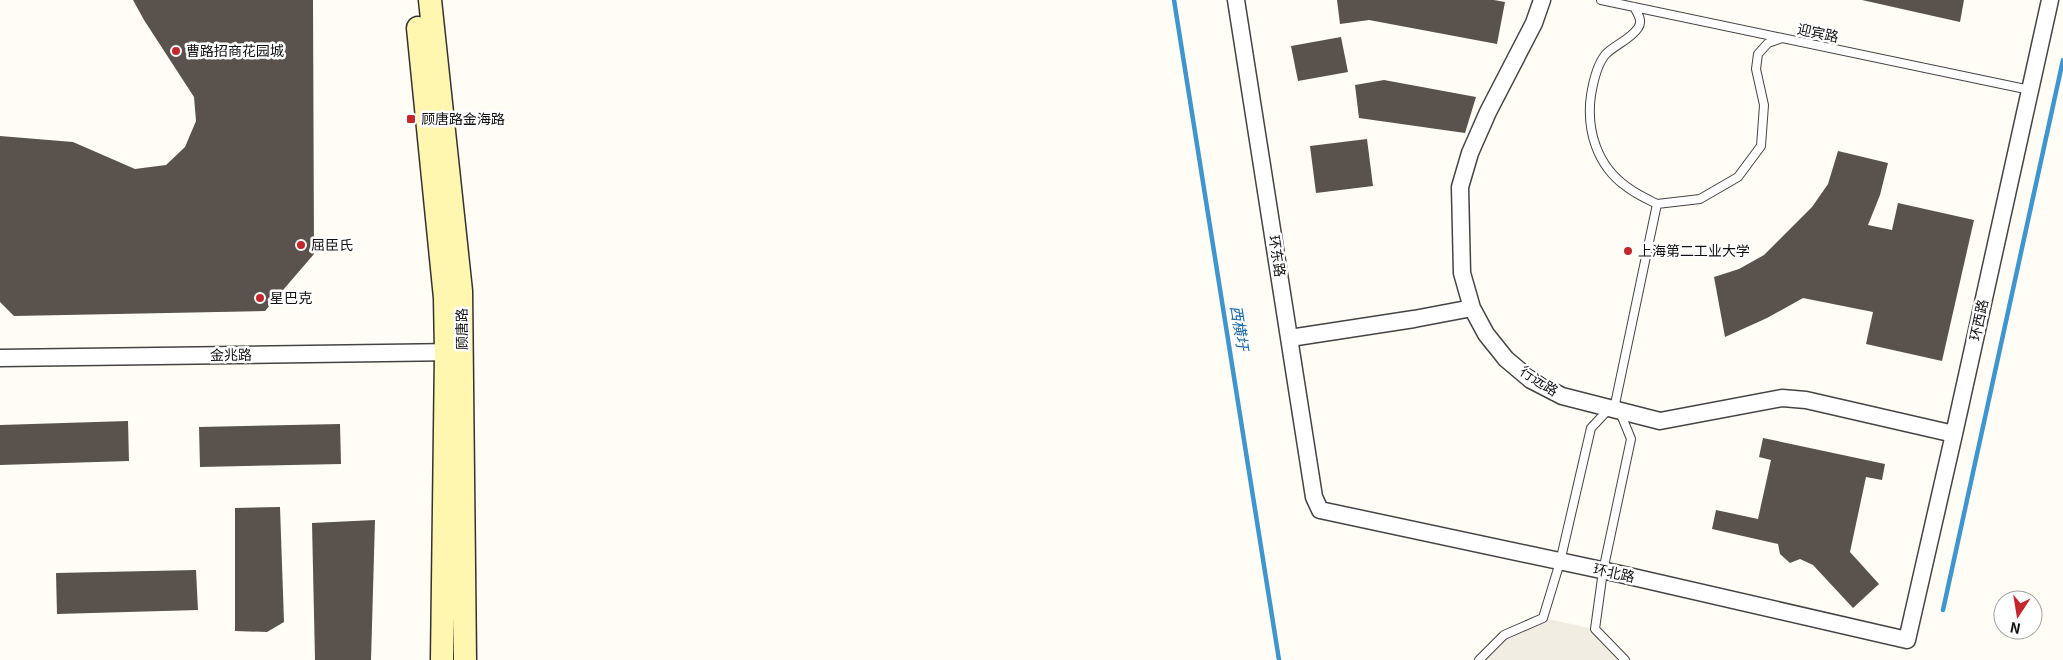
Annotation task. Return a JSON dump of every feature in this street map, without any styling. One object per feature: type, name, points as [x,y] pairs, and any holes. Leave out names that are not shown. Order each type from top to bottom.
[{"type":"main road","name":"顾唐路","points":[[415,0],[445,298],[454,352],[465,660]]},
{"type":"main road","name":"顾唐路","points":[[430,0],[461,291],[454,352],[442,660]]},
{"type":"street","name":"环东路","points":[[1236,0],[1314,497],[1320,510]]},
{"type":"street","name":"行远路","points":[[1542,0],[1534,23],[1488,112],[1470,153],[1460,187],[1462,273],[1472,308],[1486,334],[1506,359],[1531,380],[1562,396],[1660,420],[1773,400],[1798,399],[1838,406],[1954,434]]},
{"type":"street","name":"环西路","points":[[1907,640],[2050,0]]},
{"type":"street","points":[[1290,338],[1472,308]]},
{"type":"street","name":"金兆路","points":[[0,358],[454,352]]},
{"type":"street","name":"环北路","points":[[1320,510],[1603,570],[1907,640]]},
{"type":"lane","name":"迎宾路","points":[[1601,0],[2030,90]]},
{"type":"lane","points":[[1634,7],[1640,18],[1639,27],[1632,35],[1605,56],[1593,83],[1588,113],[1593,141],[1604,164],[1626,187],[1657,204],[1700,199],[1738,177],[1761,146],[1764,105],[1756,69],[1758,54],[1768,43],[1782,38]]},
{"type":"lane","points":[[1479,660],[1504,635],[1543,618],[1560,562],[1592,428],[1615,409],[1657,204]]},
{"type":"lane","points":[[1615,409],[1631,439],[1603,570],[1595,629],[1625,660]]},
{"type":"shaded area","points":[[1543,618],[1595,629],[1625,660],[1479,660],[1504,635]]},
{"type":"building","points":[[133,0],[313,0],[314,254],[265,311],[14,316],[0,302],[0,136],[73,142],[135,169],[166,165],[185,147],[196,121],[194,97]]},
{"type":"building","points":[[1337,0],[1494,0],[1505,2],[1497,44],[1369,20],[1340,24]]},
{"type":"building","points":[[1862,0],[1964,0],[1960,22]]},
{"type":"building","points":[[1341,37],[1348,72],[1298,81],[1291,46]]},
{"type":"building","points":[[1384,80],[1476,97],[1465,133],[1359,118],[1355,85]]},
{"type":"building","points":[[1367,139],[1373,186],[1316,193],[1310,146]]},
{"type":"building","points":[[1838,151],[1888,163],[1880,195],[1868,225],[1892,230],[1898,203],[1974,220],[1942,361],[1866,344],[1873,312],[1803,298],[1767,318],[1725,337],[1714,277],[1739,269],[1764,255],[1812,207],[1828,184]]},
{"type":"building","points":[[128,421],[129,461],[0,465],[0,425]]},
{"type":"building","points":[[340,424],[341,464],[200,467],[199,427]]},
{"type":"building","points":[[1763,438],[1885,464],[1882,480],[1866,477],[1850,552],[1879,584],[1853,608],[1813,565],[1800,559],[1790,563],[1780,554],[1778,544],[1712,529],[1716,510],[1758,519],[1771,460],[1759,457]]},
{"type":"building","points":[[280,507],[284,622],[267,632],[235,631],[235,508]]},
{"type":"building","points":[[375,520],[371,660],[315,660],[312,523]]},
{"type":"building","points":[[196,570],[198,610],[57,614],[56,573]]},
{"type":"waterway","name":"西横圩","points":[[1174,0],[1279,660]]},
{"type":"waterway","points":[[1943,610],[2063,60]]},
{"type":"place","name":"曹路招商花园城","points":[[176,51]]},
{"type":"place","name":"顾唐路金海路","points":[[411,119]]},
{"type":"place","name":"屈臣氏","points":[[301,245]]},
{"type":"place","name":"上海第二工业大学","points":[[1628,251]]},
{"type":"place","name":"星巴克","points":[[260,298]]}]
